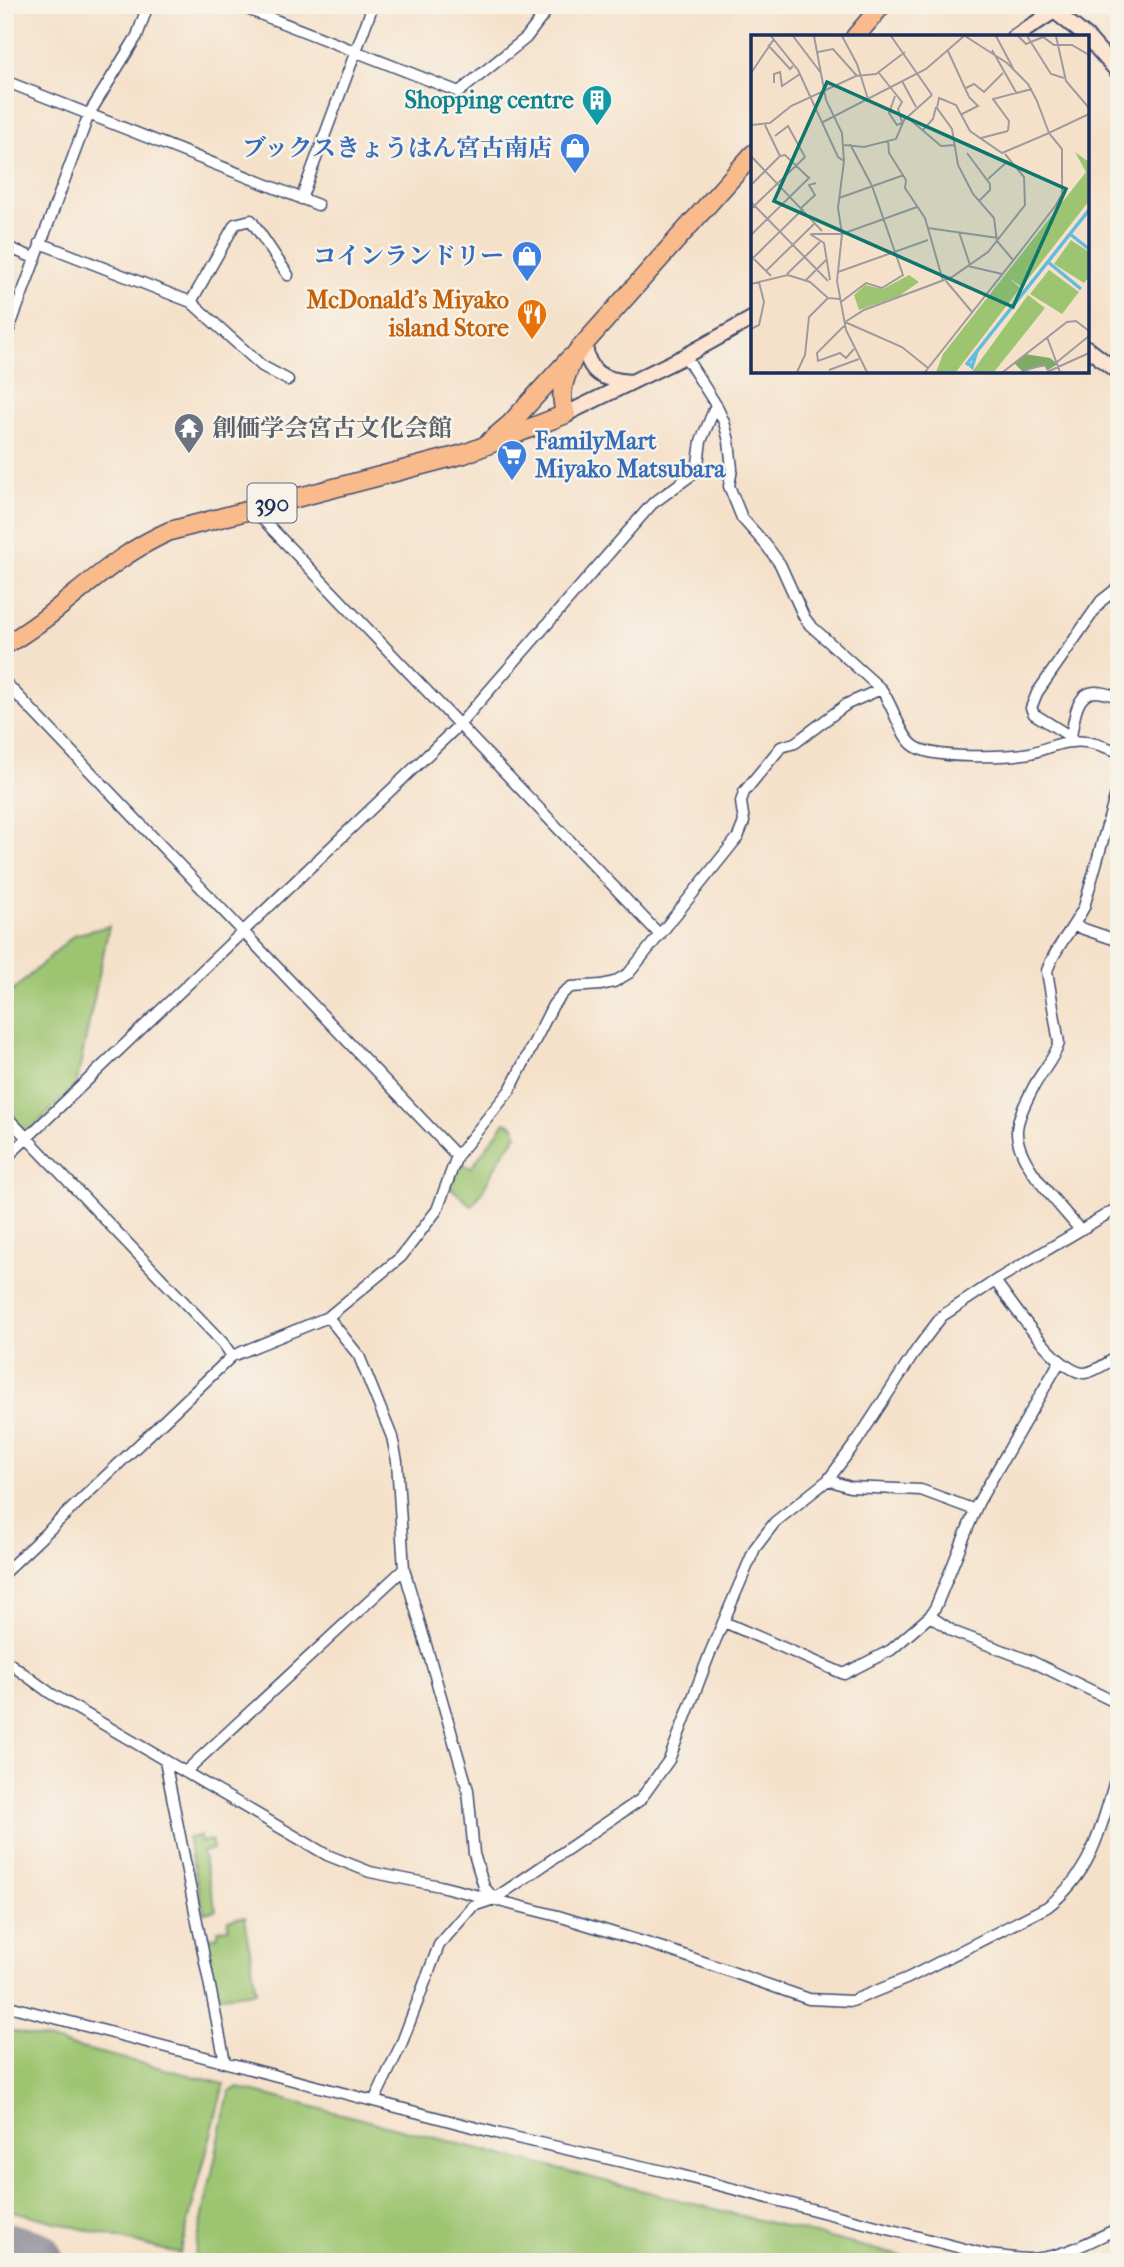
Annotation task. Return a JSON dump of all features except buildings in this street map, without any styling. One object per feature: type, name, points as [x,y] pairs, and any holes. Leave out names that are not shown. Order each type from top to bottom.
[{"type":"highway","points":[[857,35],[882,5]]},
{"type":"highway","points":[[479,449],[510,424],[545,383],[581,348],[751,156]]},
{"type":"highway","points":[[566,414],[561,403],[563,386],[581,348]]},
{"type":"highway","name":"390","points":[[5,645],[24,634],[90,579],[146,541],[170,531],[479,449],[566,414]]},
{"type":"main road","points":[[1019,35],[1055,7],[1085,35]]},
{"type":"main road","points":[[1089,39],[1119,73]]},
{"type":"main road","points":[[566,414],[685,356],[751,319]]},
{"type":"main road","points":[[581,348],[596,372],[612,381],[632,382]]},
{"type":"main road","points":[[1089,350],[1119,373]]},
{"type":"street","points":[[5,340],[89,114],[137,36],[148,5]]},
{"type":"street","points":[[237,5],[458,92],[526,38],[551,5]]},
{"type":"street","points":[[301,199],[373,5]]},
{"type":"street","points":[[5,81],[318,205]]},
{"type":"street","points":[[191,302],[235,224],[251,220],[288,275]]},
{"type":"street","points":[[40,243],[191,302],[262,366],[289,380]]},
{"type":"street","points":[[5,246],[34,257]]},
{"type":"street","points":[[685,356],[716,405],[729,440],[732,469],[729,486],[742,518],[780,564],[810,625],[881,689],[915,748],[953,756],[1028,753],[1071,739]]},
{"type":"street","points":[[5,1159],[459,725],[644,512],[697,471],[701,441],[716,405]]},
{"type":"street","points":[[252,508],[660,935]]},
{"type":"street","points":[[1119,587],[1101,601],[1037,694],[1031,708],[1034,715],[1071,739],[1095,743],[1119,752]]},
{"type":"street","points":[[5,682],[457,1156]]},
{"type":"street","points":[[5,1572],[232,1356],[328,1317],[401,1257],[438,1210],[457,1156],[510,1090],[553,1005],[564,992],[581,985],[614,982],[629,973],[738,837],[744,822],[741,802],[744,792],[781,747],[795,743],[847,704],[881,689]]},
{"type":"street","points":[[1071,739],[1079,702],[1085,695],[1095,692],[1119,697]]},
{"type":"street","points":[[1080,1230],[1028,1165],[1018,1142],[1017,1129],[1022,1109],[1059,1043],[1047,971],[1084,907],[1119,783]]},
{"type":"street","points":[[1075,926],[1119,941]]},
{"type":"street","points":[[5,1115],[223,1343],[232,1356]]},
{"type":"street","points":[[374,2101],[401,2045],[439,1945],[473,1906],[494,1899],[640,1800],[668,1760],[755,1548],[775,1522],[828,1480],[930,1331],[953,1307],[1119,1207]]},
{"type":"street","points":[[995,1281],[1060,1361],[1071,1369],[1081,1373],[1089,1372],[1119,1356]]},
{"type":"street","points":[[328,1317],[359,1356],[392,1437],[398,1473],[404,1569],[468,1790],[474,1854],[485,1888],[494,1899]]},
{"type":"street","points":[[724,1622],[844,1674],[891,1650],[930,1616],[936,1606],[975,1510],[1060,1361]]},
{"type":"street","points":[[828,1480],[850,1487],[921,1490],[975,1510]]},
{"type":"street","points":[[185,1772],[404,1569]]},
{"type":"street","points":[[930,1616],[954,1632],[1031,1661],[1119,1704]]},
{"type":"street","points":[[5,1660],[50,1693],[327,1855],[351,1866],[494,1899],[666,1949],[809,1999],[852,2001],[908,1978],[1047,1907],[1066,1893],[1090,1859],[1119,1767]]},
{"type":"street","points":[[165,1761],[225,2062]]},
{"type":"street","points":[[5,2005],[500,2134],[676,2174],[988,2255],[1044,2258],[1068,2251],[1119,2228]]},
{"type":"green space","points":[[109,926],[76,1086],[27,1134],[5,1110],[5,998],[74,935]]},
{"type":"green space","points":[[505,1122],[514,1126],[517,1135],[503,1153],[472,1206],[450,1187],[461,1163],[471,1168]]},
{"type":"green space","points":[[200,1836],[201,1842],[211,1840],[213,1849],[202,1852],[216,1910],[204,1913],[187,1838]]},
{"type":"green space","points":[[245,1917],[256,1992],[215,1997],[206,1938],[218,1936],[218,1930],[229,1928],[228,1920]]},
{"type":"green space","points":[[5,2029],[224,2084],[180,2254],[5,2209]]},
{"type":"green space","points":[[237,2088],[924,2262],[207,2262],[194,2258],[229,2092]]},
{"type":"runway","points":[[5,2255],[31,2262]]},
{"type":"place","name":"Shopping centre","points":[[597,127]]},
{"type":"place","name":"ブックスきょうはん宮古南店","points":[[575,175]]},
{"type":"place","name":"コインランドリー","points":[[527,283]]},
{"type":"place","name":"McDonald's Miyako island Store","points":[[532,341]]},
{"type":"place","name":"創価学会宮古文化会館","points":[[189,455]]},
{"type":"place","name":"FamilyMart Miyako Matsubara","points":[[512,482]]}]
